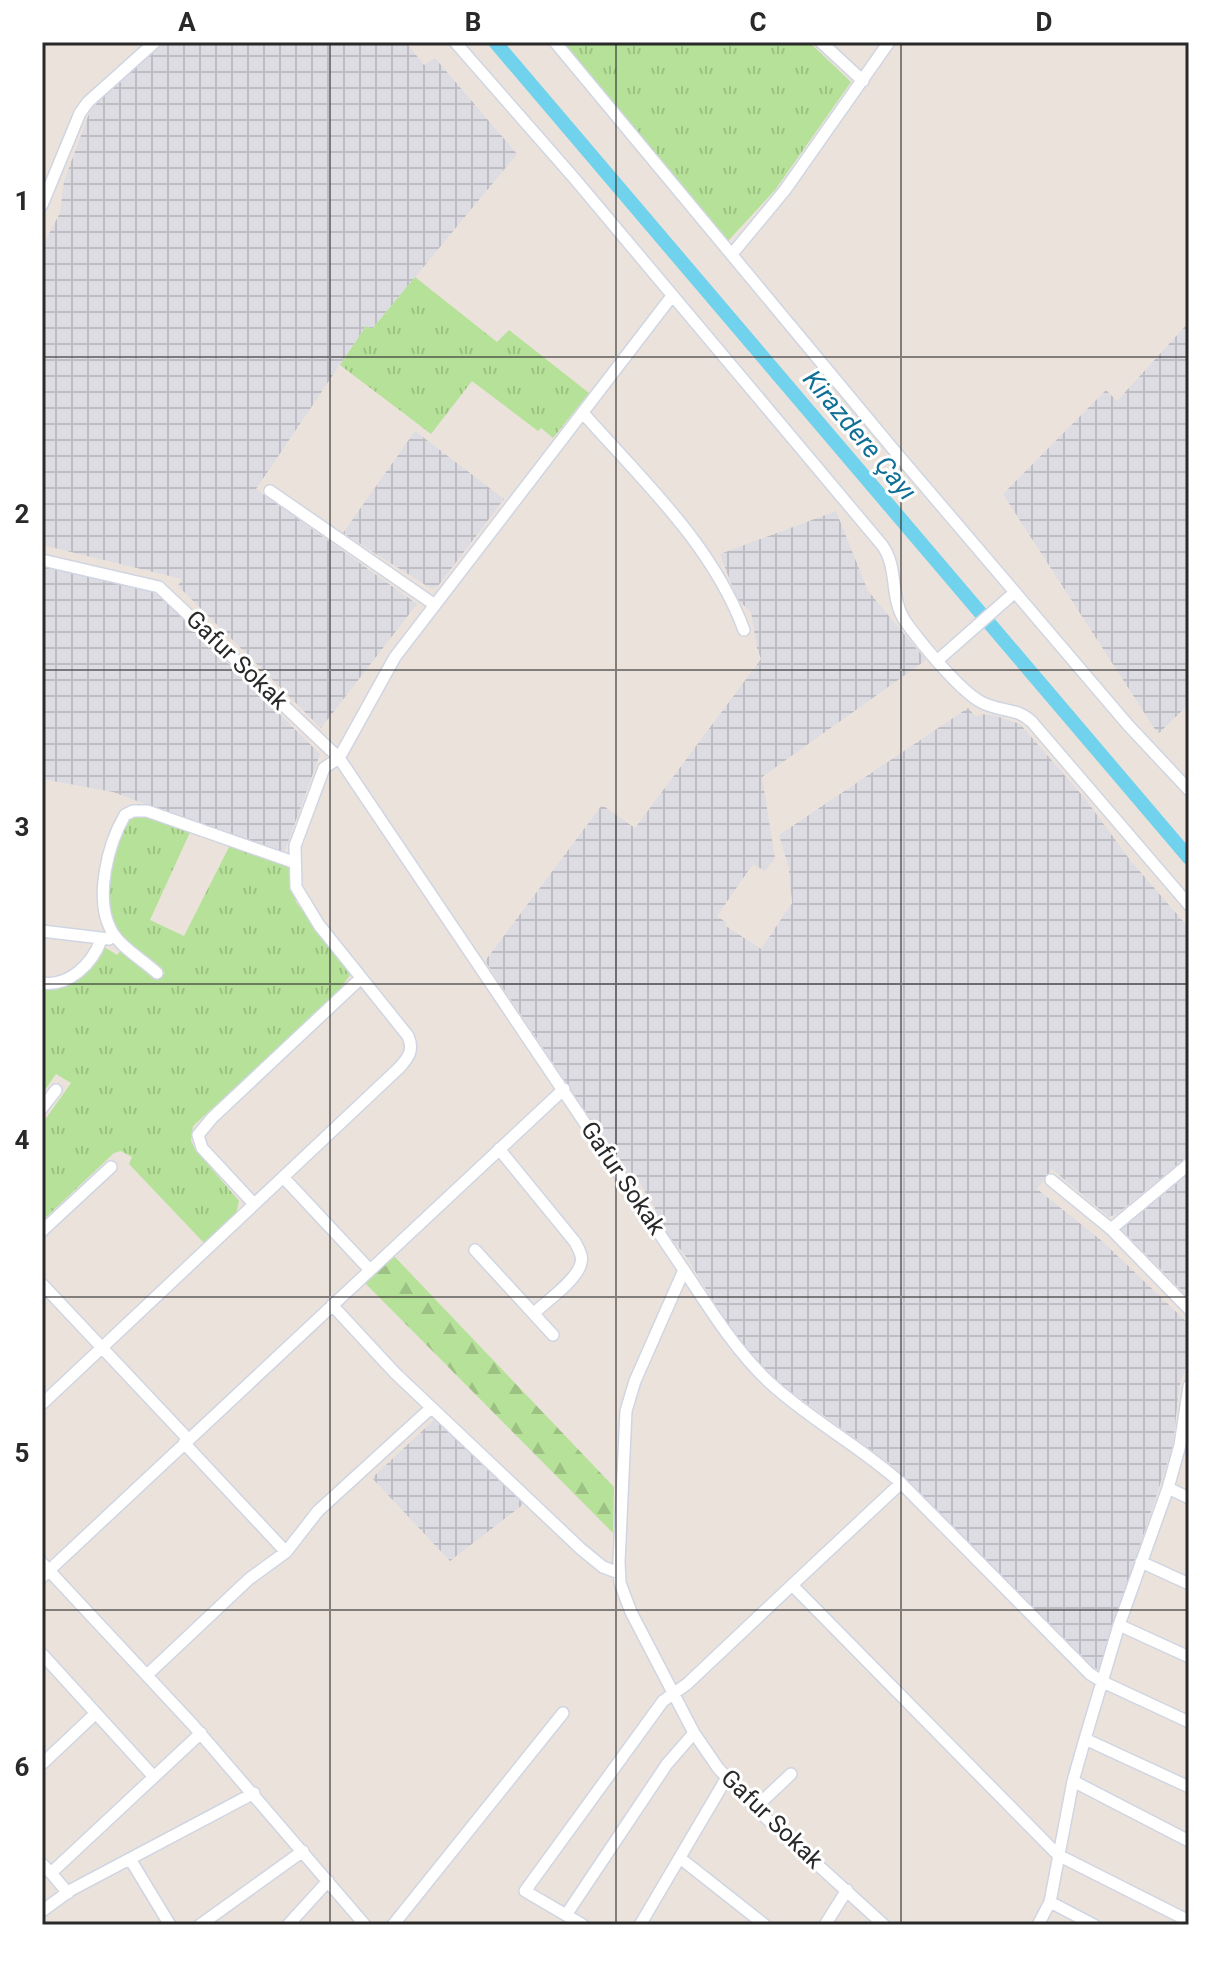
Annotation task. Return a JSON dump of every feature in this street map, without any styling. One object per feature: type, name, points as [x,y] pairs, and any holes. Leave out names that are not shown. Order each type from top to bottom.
[{"type":"street","points":[[44,198],[80,113],[88,102],[155,42]]},
{"type":"street","points":[[455,42],[882,545],[892,563],[898,608],[914,632],[942,657],[975,698],[991,706],[1019,711],[1032,722],[1189,905]]},
{"type":"street","points":[[555,42],[1012,596],[1189,790]]},
{"type":"street","points":[[821,42],[863,81]]},
{"type":"street","points":[[732,254],[769,212],[889,42]]},
{"type":"street","points":[[42,1404],[410,1055],[408,1036],[360,979],[304,904],[296,887],[295,846],[324,768],[339,758],[395,657],[672,296]]},
{"type":"street","points":[[583,413],[705,554],[734,604],[744,630]]},
{"type":"street","points":[[270,491],[435,605]]},
{"type":"street","name":"Gafur Sokak","points":[[42,560],[159,587],[339,758],[684,1270],[635,1381],[626,1411],[619,1573],[631,1612],[672,1693],[694,1733],[726,1779],[884,1925]]},
{"type":"street","points":[[942,657],[1012,596]]},
{"type":"street","points":[[157,973],[117,938],[106,916],[103,885],[118,828],[128,812],[147,811],[293,862]]},
{"type":"street","points":[[42,931],[101,940],[117,938]]},
{"type":"street","points":[[42,983],[57,984],[68,980],[94,953],[101,940]]},
{"type":"street","points":[[254,1204],[202,1148],[198,1135],[212,1118],[360,979]]},
{"type":"street","points":[[365,1925],[201,1733],[44,1570],[564,1089]]},
{"type":"street","points":[[42,1108],[56,1090]]},
{"type":"street","points":[[499,1149],[575,1242],[581,1254],[580,1266],[574,1276],[534,1313]]},
{"type":"street","points":[[1111,1229],[1189,1164]]},
{"type":"street","points":[[42,1231],[111,1167]]},
{"type":"street","points":[[283,1177],[370,1270]]},
{"type":"street","points":[[1051,1180],[1111,1229],[1189,1309]]},
{"type":"street","points":[[475,1250],[553,1335]]},
{"type":"street","points":[[684,1270],[730,1338],[771,1384],[901,1483],[1090,1674],[1189,1722]]},
{"type":"street","points":[[42,1284],[286,1552]]},
{"type":"street","points":[[332,1305],[362,1340],[431,1408],[593,1560],[619,1573]]},
{"type":"street","points":[[1038,1925],[1050,1902],[1073,1781],[1085,1739],[1119,1625],[1168,1488],[1180,1445],[1189,1386]]},
{"type":"street","points":[[147,1675],[249,1579],[286,1552],[318,1511],[431,1408]]},
{"type":"street","points":[[583,1925],[525,1891],[654,1712],[901,1483]]},
{"type":"street","points":[[1168,1488],[1189,1498]]},
{"type":"street","points":[[1141,1562],[1189,1584]]},
{"type":"street","points":[[792,1585],[1058,1855],[1189,1921]]},
{"type":"street","points":[[1119,1625],[1189,1657]]},
{"type":"street","points":[[42,1654],[154,1777]]},
{"type":"street","points":[[42,1764],[96,1713]]},
{"type":"street","points":[[393,1925],[563,1713]]},
{"type":"street","points":[[51,1873],[201,1733]]},
{"type":"street","points":[[566,1915],[667,1764],[694,1733]]},
{"type":"street","points":[[1085,1739],[1189,1787]]},
{"type":"street","points":[[755,1808],[791,1774]]},
{"type":"street","points":[[640,1925],[726,1779]]},
{"type":"street","points":[[1073,1781],[1189,1840]]},
{"type":"street","points":[[42,1911],[68,1893],[254,1793]]},
{"type":"street","points":[[200,1925],[303,1851]]},
{"type":"street","points":[[680,1858],[765,1925]]},
{"type":"street","points":[[130,1859],[170,1925]]},
{"type":"street","points":[[42,1864],[68,1893]]},
{"type":"street","points":[[288,1925],[328,1881]]},
{"type":"street","points":[[825,1925],[847,1890]]},
{"type":"street","points":[[1050,1902],[1094,1925]]},
{"type":"shaded area","points":[[166,42],[406,42],[424,65],[435,58],[517,154],[372,329],[366,326],[256,489],[417,604],[321,728],[178,586],[182,579],[42,545],[42,247],[60,213],[64,181],[90,111]]},
{"type":"shaded area","points":[[1189,322],[1189,704],[1158,734],[1003,494],[1106,390],[1117,401]]},
{"type":"shaded area","points":[[415,431],[504,499],[438,586],[430,588],[343,533]]},
{"type":"shaded area","points":[[836,511],[868,591],[926,660],[762,777],[775,858],[765,871],[753,864],[717,916],[727,923],[726,926],[761,949],[792,903],[789,869],[779,835],[968,708],[976,717],[981,714],[996,716],[1020,724],[1189,928],[1189,1155],[1117,1214],[1109,1217],[1052,1169],[1037,1189],[1102,1241],[1189,1324],[1189,1357],[1179,1388],[1173,1445],[1099,1670],[889,1463],[776,1381],[739,1343],[685,1255],[660,1226],[655,1217],[655,1208],[639,1182],[634,1184],[485,961],[602,805],[635,828],[761,659],[751,612],[737,599],[720,554]]},
{"type":"shaded area","points":[[42,563],[142,585],[163,599],[320,754],[283,856],[113,792],[42,779]]},
{"type":"shaded area","points":[[1189,1172],[1189,1298],[1120,1228]]},
{"type":"shaded area","points":[[436,1418],[525,1503],[450,1561],[372,1478]]},
{"type":"green space","points":[[560,42],[809,42],[851,82],[775,190],[728,241]]},
{"type":"green space","points":[[415,277],[497,342],[509,330],[589,393],[553,438],[541,428],[538,431],[472,381],[431,434],[340,365],[366,326],[372,329]]},
{"type":"green space","points":[[138,812],[191,830],[150,920],[184,936],[230,845],[289,867],[296,902],[350,975],[335,996],[193,1126],[191,1141],[195,1149],[239,1201],[236,1214],[204,1243],[129,1164],[132,1157],[121,1151],[114,1153],[42,1221],[42,1124],[71,1083],[56,1074],[42,1094],[42,989],[70,983],[104,947],[117,955],[122,949],[157,980],[165,973],[122,937],[107,906],[108,876],[123,820]]},
{"type":"green space","points":[[393,1255],[614,1487],[613,1533],[364,1282]]},
{"type":"waterway","name":"Kirazdere Çayı","points":[[495,42],[1189,858]]}]
